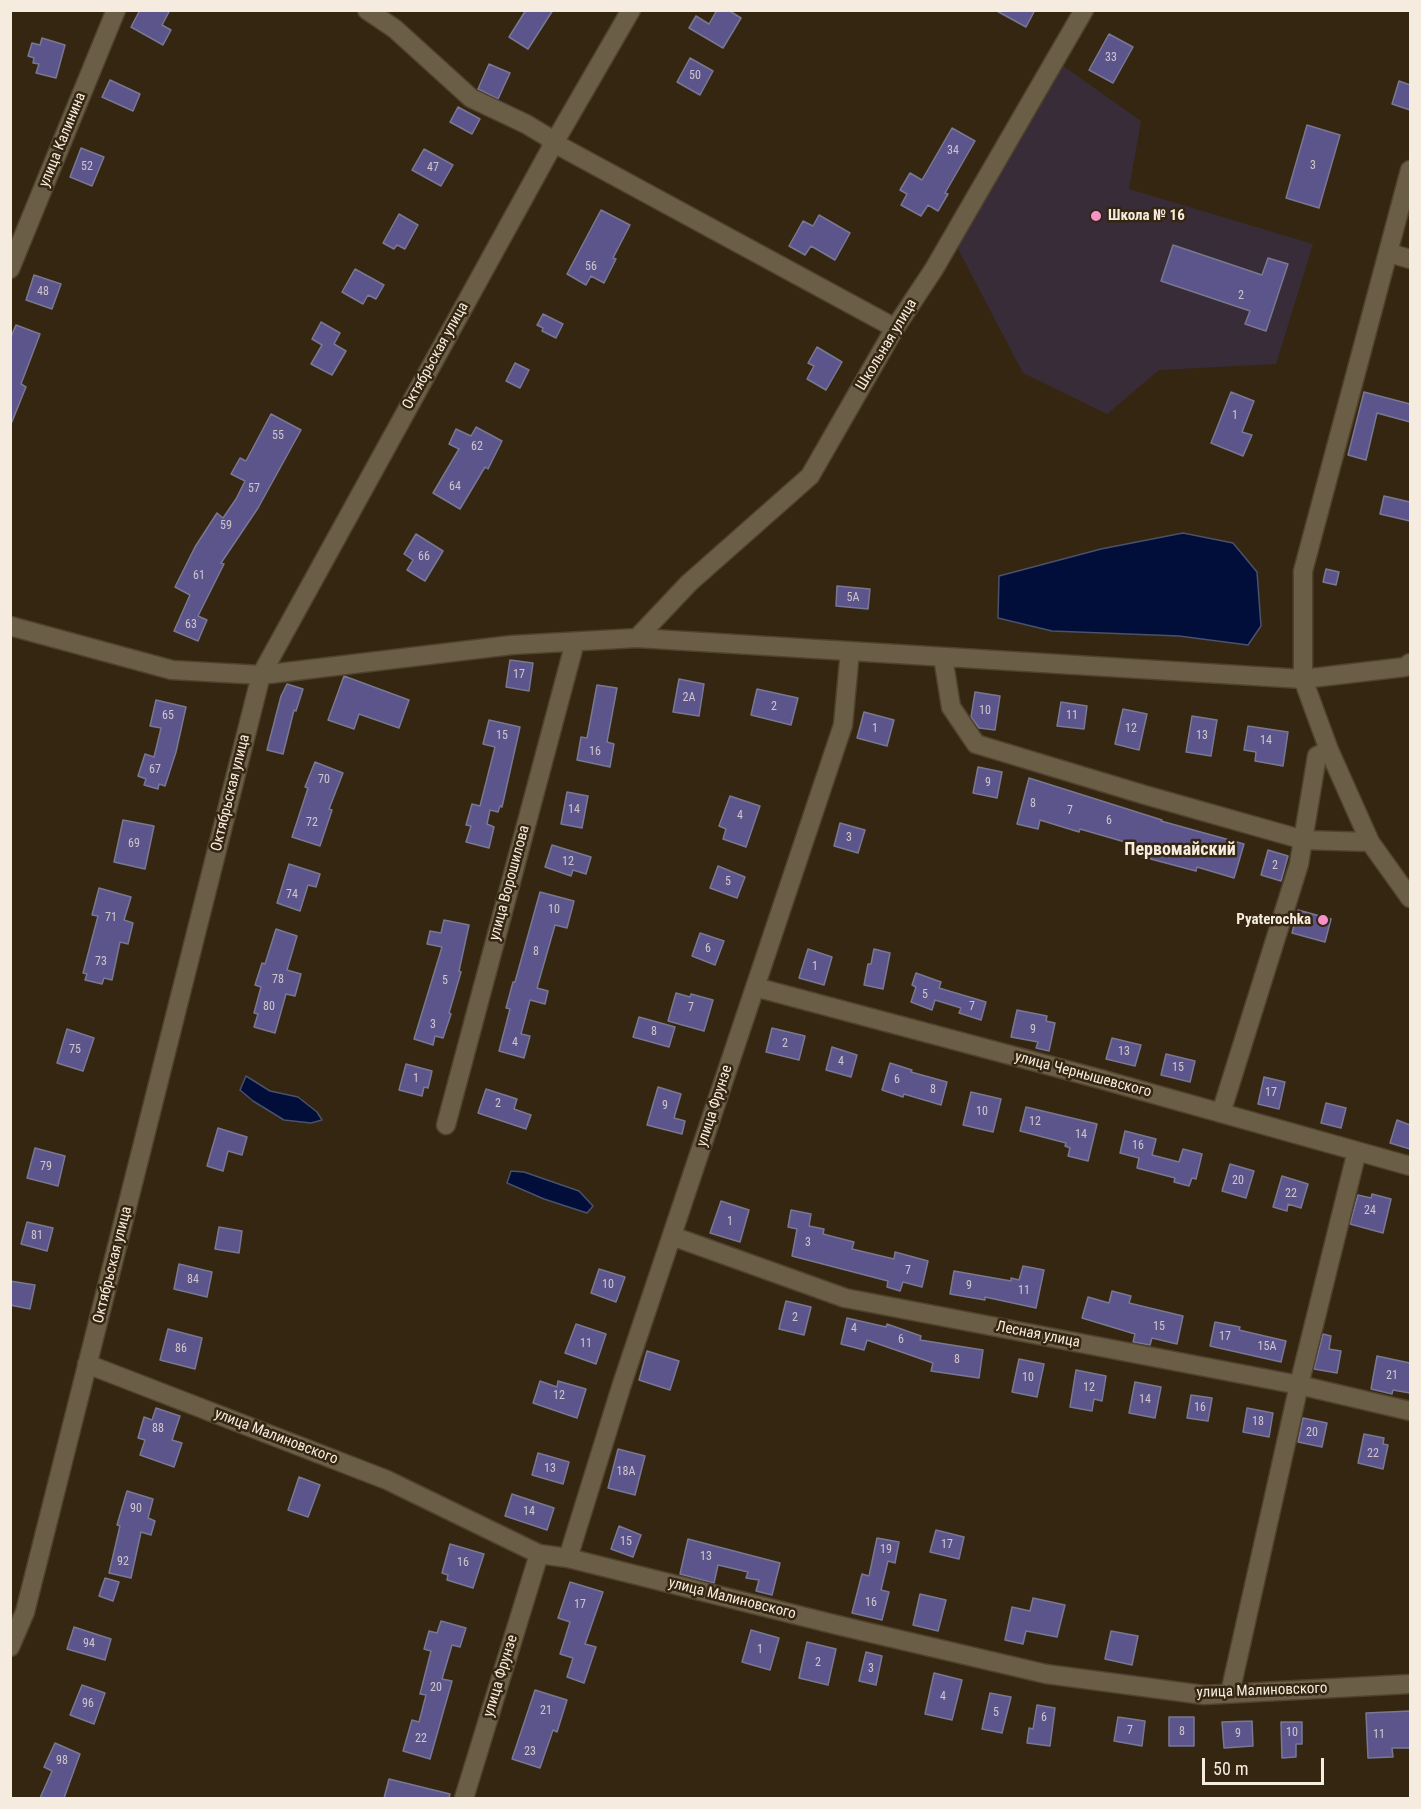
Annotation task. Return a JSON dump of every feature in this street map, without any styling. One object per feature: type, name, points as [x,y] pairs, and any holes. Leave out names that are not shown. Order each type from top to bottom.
[{"type":"street","name":"улица Калинина","points":[[10,268],[116,10]]},
{"type":"street","points":[[367,10],[395,29],[471,98],[526,124],[554,143],[895,328]]},
{"type":"street","name":"Октябрьская улица","points":[[10,1647],[25,1612],[261,675],[554,143],[631,10]]},
{"type":"street","name":"Школьная улица","points":[[637,638],[688,583],[810,476],[895,328],[934,269],[1084,10]]},
{"type":"street","points":[[1410,170],[1303,571],[1303,679],[1329,750],[1370,842],[1410,898]]},
{"type":"street","points":[[1389,254],[1410,260]]},
{"type":"street","points":[[10,626],[172,670],[261,675],[512,645],[637,638],[1303,679],[1405,667],[1410,663]]},
{"type":"street","name":"улица Ворошилова","points":[[446,1125],[575,642]]},
{"type":"street","name":"улица Фрунзе","points":[[568,1558],[622,1384],[843,725],[850,651]]},
{"type":"street","points":[[943,657],[951,707],[976,744],[1304,840],[1370,842]]},
{"type":"street","points":[[1221,1113],[1296,875],[1317,756],[1329,750]]},
{"type":"street","name":"улица Чернышевского","points":[[755,987],[1410,1166]]},
{"type":"street","points":[[1230,1694],[1299,1385],[1357,1151]]},
{"type":"street","name":"Лесная улица","points":[[672,1236],[845,1298],[1299,1385],[1410,1411]]},
{"type":"street","name":"улица Малиновского","points":[[87,1365],[387,1480],[539,1554],[568,1558],[837,1626],[1046,1674],[1204,1695],[1410,1684]]},
{"type":"street","name":"улица Фрунзе","points":[[464,1798],[539,1554]]},
{"type":"shaded area","name":"Школа № 16","points":[[1059,63],[1141,121],[1129,189],[1313,244],[1276,364],[1159,370],[1107,414],[1023,373],[956,245]]},
{"type":"water","points":[[1183,533],[1233,543],[1257,572],[1261,626],[1248,645],[1179,636],[1052,631],[998,618],[999,576],[1101,549]]},
{"type":"water","points":[[246,1076],[270,1091],[298,1097],[317,1112],[322,1120],[311,1123],[284,1120],[240,1090]]},
{"type":"water","points":[[511,1171],[524,1172],[579,1191],[593,1206],[587,1213],[544,1199],[507,1183]]},
{"type":"building","points":[[140,10],[170,10],[162,25],[171,30],[163,45],[131,27]]},
{"type":"building","points":[[526,10],[553,10],[528,49],[509,37]]},
{"type":"building","points":[[717,10],[728,10],[741,18],[723,48],[689,28],[696,16],[709,24]]},
{"type":"building","points":[[995,10],[1035,10],[1026,27]]},
{"type":"building","points":[[1109,34],[1133,47],[1113,83],[1089,70]]},
{"type":"building","points":[[42,38],[65,45],[56,78],[36,73],[39,64],[33,63],[34,58],[28,56],[32,43],[40,45]]},
{"type":"building","points":[[690,58],[713,71],[700,95],[677,82]]},
{"type":"building","points":[[489,64],[510,73],[498,99],[478,89]]},
{"type":"building","points":[[110,80],[140,94],[133,111],[102,97]]},
{"type":"building","points":[[1399,81],[1410,85],[1410,110],[1392,104]]},
{"type":"building","points":[[458,107],[480,119],[472,134],[450,122]]},
{"type":"building","points":[[1307,125],[1340,135],[1319,208],[1286,198]]},
{"type":"building","points":[[952,128],[975,141],[945,193],[948,194],[938,211],[928,205],[921,216],[901,205],[907,194],[900,190],[910,173],[922,180]]},
{"type":"building","points":[[81,148],[104,157],[92,186],[70,177]]},
{"type":"building","points":[[424,149],[453,165],[441,186],[412,170]]},
{"type":"building","points":[[601,210],[630,225],[613,258],[616,259],[604,283],[591,276],[586,285],[567,274]]},
{"type":"building","points":[[399,214],[418,225],[405,249],[397,245],[394,249],[383,243]]},
{"type":"building","points":[[819,215],[850,233],[835,260],[811,246],[805,255],[789,246],[803,221],[813,226]]},
{"type":"building","points":[[1173,245],[1262,275],[1268,258],[1288,264],[1266,331],[1245,324],[1250,311],[1161,281]]},
{"type":"building","points":[[355,269],[384,285],[376,299],[368,295],[363,304],[342,292]]},
{"type":"building","points":[[34,275],[61,284],[52,309],[26,300]]},
{"type":"building","points":[[543,314],[563,324],[556,338],[542,331],[543,328],[537,325]]},
{"type":"building","points":[[321,322],[340,333],[334,344],[346,351],[332,375],[311,364],[322,345],[312,339]]},
{"type":"building","points":[[16,325],[40,334],[21,384],[26,387],[11,424],[10,339]]},
{"type":"building","points":[[817,347],[842,362],[826,390],[807,379],[814,366],[808,363]]},
{"type":"building","points":[[515,363],[529,370],[520,388],[506,381]]},
{"type":"building","points":[[1231,392],[1254,401],[1242,432],[1252,435],[1243,456],[1211,443]]},
{"type":"building","points":[[1364,392],[1410,404],[1410,422],[1377,413],[1366,460],[1348,455]]},
{"type":"building","points":[[271,414],[301,430],[258,508],[221,563],[224,564],[198,616],[207,620],[198,641],[174,631],[190,595],[175,587],[195,547],[217,513],[223,518],[236,499],[245,481],[231,474],[240,458],[246,461]]},
{"type":"building","points":[[476,427],[502,441],[488,469],[485,467],[460,509],[433,493],[459,449],[449,444],[456,429],[471,436]]},
{"type":"building","points":[[1384,496],[1410,502],[1410,521],[1380,514]]},
{"type":"building","points":[[416,534],[443,551],[425,581],[407,570],[413,560],[404,554]]},
{"type":"building","points":[[1326,569],[1339,572],[1336,585],[1323,582]]},
{"type":"building","points":[[837,586],[870,589],[868,609],[836,606]]},
{"type":"building","points":[[510,660],[533,663],[529,691],[506,687]]},
{"type":"building","points":[[344,676],[409,700],[399,728],[359,714],[354,729],[328,720]]},
{"type":"building","points":[[679,679],[704,684],[699,716],[673,712]]},
{"type":"building","points":[[287,684],[303,689],[296,711],[294,710],[283,754],[267,750],[281,696]]},
{"type":"building","points":[[597,685],[617,688],[607,742],[614,744],[610,767],[577,760],[581,737],[587,738]]},
{"type":"building","points":[[757,689],[798,698],[791,725],[751,715]]},
{"type":"building","points":[[975,692],[1000,696],[995,730],[979,728],[971,717]]},
{"type":"building","points":[[156,700],[186,707],[176,752],[165,786],[159,784],[158,789],[144,785],[146,779],[138,776],[145,754],[154,757],[161,728],[150,726]]},
{"type":"building","points":[[1061,702],[1087,706],[1084,729],[1057,726]]},
{"type":"building","points":[[1123,709],[1147,714],[1139,750],[1115,744]]},
{"type":"building","points":[[864,712],[894,720],[887,746],[857,738]]},
{"type":"building","points":[[1192,716],[1217,720],[1211,756],[1186,752]]},
{"type":"building","points":[[489,720],[520,727],[502,807],[500,806],[498,812],[490,810],[487,824],[494,827],[489,848],[466,842],[471,826],[466,825],[472,804],[480,806],[495,747],[483,744]]},
{"type":"building","points":[[1248,726],[1288,732],[1283,766],[1255,761],[1256,752],[1244,750]]},
{"type":"building","points":[[315,762],[343,773],[329,809],[332,810],[320,846],[292,837],[308,788],[305,787]]},
{"type":"building","points":[[978,767],[1002,772],[997,798],[973,793]]},
{"type":"building","points":[[1029,778],[1161,821],[1244,844],[1234,878],[1197,867],[1196,871],[1128,853],[1130,848],[1124,846],[1125,842],[1080,829],[1079,832],[1040,820],[1038,829],[1017,824]]},
{"type":"building","points":[[567,792],[588,796],[582,828],[561,824]]},
{"type":"building","points":[[730,796],[760,806],[746,847],[723,839],[726,829],[719,826]]},
{"type":"building","points":[[123,820],[154,826],[145,869],[114,862]]},
{"type":"building","points":[[840,823],[865,830],[858,853],[834,846]]},
{"type":"building","points":[[552,845],[591,857],[586,874],[573,870],[571,876],[545,867]]},
{"type":"building","points":[[1268,850],[1288,856],[1281,881],[1261,875]]},
{"type":"building","points":[[289,864],[320,874],[316,887],[308,885],[300,911],[277,903]]},
{"type":"building","points":[[718,866],[745,877],[737,898],[710,888]]},
{"type":"building","points":[[99,888],[131,897],[124,920],[133,923],[128,944],[120,942],[112,980],[104,978],[102,984],[85,980],[87,974],[83,973],[98,916],[92,915]]},
{"type":"building","points":[[540,892],[574,901],[567,928],[555,925],[537,988],[548,991],[545,1004],[530,1000],[521,1034],[530,1036],[524,1058],[499,1051],[510,1009],[506,1008]]},
{"type":"building","points":[[1298,910],[1331,919],[1325,942],[1292,933]]},
{"type":"building","points":[[444,920],[469,925],[459,971],[461,972],[449,1013],[451,1014],[443,1038],[435,1036],[433,1045],[414,1039],[442,947],[427,944],[430,931],[441,933]]},
{"type":"building","points":[[276,929],[297,936],[287,970],[301,974],[295,996],[286,994],[275,1033],[254,1027],[258,1014],[254,1013],[261,987],[255,985],[262,963],[265,964]]},
{"type":"building","points":[[700,933],[724,941],[715,965],[692,956]]},
{"type":"building","points":[[808,949],[832,957],[824,985],[799,978]]},
{"type":"building","points":[[874,949],[890,953],[883,989],[864,985]]},
{"type":"building","points":[[916,973],[941,982],[939,988],[986,1002],[981,1020],[959,1013],[961,1008],[935,1000],[932,1010],[911,1002],[916,987],[912,985]]},
{"type":"building","points":[[676,993],[690,997],[691,994],[713,1000],[704,1031],[668,1021]]},
{"type":"building","points":[[1017,1010],[1047,1016],[1046,1021],[1055,1023],[1049,1051],[1036,1048],[1038,1042],[1011,1037]]},
{"type":"building","points":[[639,1017],[675,1027],[669,1047],[633,1037]]},
{"type":"building","points":[[772,1028],[805,1036],[799,1060],[766,1052]]},
{"type":"building","points":[[67,1029],[94,1038],[83,1071],[57,1063]]},
{"type":"building","points":[[1112,1038],[1141,1045],[1135,1066],[1106,1059]]},
{"type":"building","points":[[832,1047],[857,1055],[851,1077],[826,1070]]},
{"type":"building","points":[[1166,1054],[1195,1061],[1190,1082],[1161,1075]]},
{"type":"building","points":[[890,1063],[912,1070],[911,1072],[947,1082],[941,1105],[882,1090]]},
{"type":"building","points":[[406,1064],[432,1071],[428,1088],[424,1087],[422,1096],[399,1090]]},
{"type":"building","points":[[1264,1077],[1285,1082],[1279,1109],[1258,1104]]},
{"type":"building","points":[[658,1087],[681,1094],[674,1118],[685,1121],[682,1134],[647,1125]]},
{"type":"building","points":[[486,1089],[517,1099],[514,1109],[531,1115],[526,1129],[478,1113]]},
{"type":"building","points":[[971,1092],[1001,1099],[993,1132],[963,1125]]},
{"type":"building","points":[[1326,1103],[1346,1108],[1341,1128],[1321,1123]]},
{"type":"building","points":[[1026,1107],[1097,1124],[1088,1161],[1068,1156],[1070,1148],[1065,1146],[1066,1143],[1020,1131]]},
{"type":"building","points":[[1397,1120],[1410,1125],[1410,1149],[1390,1143]]},
{"type":"building","points":[[218,1128],[247,1137],[242,1155],[228,1151],[223,1171],[207,1166]]},
{"type":"building","points":[[1125,1131],[1156,1139],[1152,1155],[1179,1162],[1183,1149],[1202,1154],[1196,1179],[1192,1178],[1189,1186],[1174,1182],[1175,1178],[1137,1168],[1139,1158],[1120,1153]]},
{"type":"building","points":[[35,1148],[65,1156],[58,1186],[27,1178]]},
{"type":"building","points":[[1230,1164],[1254,1171],[1246,1198],[1222,1191]]},
{"type":"building","points":[[1282,1176],[1308,1184],[1301,1208],[1288,1204],[1287,1211],[1273,1207]]},
{"type":"building","points":[[1372,1194],[1391,1199],[1383,1233],[1350,1224],[1358,1195],[1371,1198]]},
{"type":"building","points":[[721,1201],[749,1210],[740,1242],[710,1233]]},
{"type":"building","points":[[791,1210],[811,1214],[809,1226],[824,1229],[823,1234],[854,1242],[852,1249],[894,1259],[895,1252],[928,1261],[922,1287],[903,1282],[900,1291],[887,1287],[888,1281],[792,1256],[797,1229],[788,1227]]},
{"type":"building","points":[[27,1222],[53,1228],[47,1251],[21,1244]]},
{"type":"building","points":[[219,1227],[242,1231],[239,1253],[215,1249]]},
{"type":"building","points":[[179,1264],[212,1272],[207,1297],[174,1289]]},
{"type":"building","points":[[1023,1266],[1044,1270],[1036,1308],[985,1297],[985,1300],[950,1294],[954,1271],[1011,1281],[1011,1278],[1019,1280]]},
{"type":"building","points":[[599,1269],[625,1277],[616,1302],[591,1293]]},
{"type":"building","points":[[10,1281],[35,1285],[30,1309],[10,1305]]},
{"type":"building","points":[[1112,1291],[1131,1296],[1129,1303],[1183,1316],[1177,1344],[1152,1338],[1150,1345],[1133,1342],[1135,1334],[1082,1318],[1088,1297],[1109,1303]]},
{"type":"building","points":[[786,1301],[811,1307],[804,1335],[779,1329]]},
{"type":"building","points":[[847,1318],[886,1327],[887,1324],[921,1336],[920,1340],[983,1350],[979,1378],[931,1371],[933,1363],[867,1340],[864,1350],[841,1344]]},
{"type":"building","points":[[1215,1322],[1286,1341],[1281,1362],[1210,1346]]},
{"type":"building","points":[[576,1324],[606,1334],[596,1364],[565,1353]]},
{"type":"building","points":[[168,1329],[202,1338],[195,1369],[160,1360]]},
{"type":"building","points":[[1323,1334],[1331,1336],[1329,1349],[1341,1351],[1337,1373],[1314,1369]]},
{"type":"building","points":[[647,1351],[679,1361],[670,1390],[639,1380]]},
{"type":"building","points":[[1377,1356],[1410,1363],[1410,1393],[1393,1390],[1392,1394],[1371,1389]]},
{"type":"building","points":[[1019,1359],[1044,1364],[1037,1397],[1012,1392]]},
{"type":"building","points":[[1076,1370],[1106,1376],[1102,1401],[1094,1399],[1092,1411],[1070,1407]]},
{"type":"building","points":[[540,1381],[557,1387],[558,1381],[586,1389],[577,1418],[533,1403]]},
{"type":"building","points":[[1135,1382],[1161,1387],[1155,1418],[1129,1413]]},
{"type":"building","points":[[1191,1395],[1212,1398],[1208,1421],[1187,1418]]},
{"type":"building","points":[[156,1408],[180,1416],[172,1440],[182,1443],[174,1467],[140,1455],[145,1440],[138,1438],[144,1417],[152,1420]]},
{"type":"building","points":[[1247,1408],[1273,1413],[1269,1437],[1243,1432]]},
{"type":"building","points":[[1303,1418],[1327,1423],[1322,1447],[1298,1442]]},
{"type":"building","points":[[1364,1434],[1384,1438],[1383,1444],[1388,1445],[1383,1469],[1358,1463]]},
{"type":"building","points":[[618,1449],[645,1456],[635,1495],[608,1488]]},
{"type":"building","points":[[538,1453],[569,1462],[563,1484],[532,1475]]},
{"type":"building","points":[[299,1477],[320,1485],[308,1517],[288,1510]]},
{"type":"building","points":[[127,1491],[153,1499],[148,1518],[155,1521],[151,1535],[141,1532],[131,1578],[109,1573],[120,1526],[117,1525]]},
{"type":"building","points":[[512,1494],[554,1508],[547,1530],[505,1516]]},
{"type":"building","points":[[619,1526],[641,1535],[633,1557],[611,1549]]},
{"type":"building","points":[[936,1530],[964,1537],[959,1559],[930,1552]]},
{"type":"building","points":[[877,1538],[899,1542],[895,1563],[888,1561],[881,1590],[889,1592],[882,1620],[852,1613],[862,1574],[869,1576]]},
{"type":"building","points":[[688,1539],[780,1563],[772,1595],[756,1591],[759,1580],[746,1578],[748,1572],[718,1565],[714,1583],[680,1574]]},
{"type":"building","points":[[450,1544],[484,1554],[473,1588],[447,1580],[448,1575],[442,1573]]},
{"type":"building","points":[[105,1578],[119,1582],[113,1601],[99,1596]]},
{"type":"building","points":[[570,1582],[603,1592],[585,1644],[596,1647],[584,1683],[567,1677],[573,1658],[560,1654],[570,1622],[558,1618]]},
{"type":"building","points":[[920,1594],[946,1600],[938,1631],[913,1625]]},
{"type":"building","points":[[1033,1598],[1065,1605],[1057,1637],[1026,1631],[1023,1644],[1005,1640],[1012,1607],[1030,1611]]},
{"type":"building","points":[[441,1621],[466,1628],[460,1647],[452,1645],[442,1679],[452,1681],[430,1759],[403,1751],[412,1720],[419,1722],[426,1695],[420,1694],[431,1651],[424,1649],[429,1631],[437,1633]]},
{"type":"building","points":[[74,1627],[111,1639],[105,1660],[67,1649]]},
{"type":"building","points":[[751,1630],[779,1638],[770,1670],[742,1662]]},
{"type":"building","points":[[1111,1631],[1138,1636],[1132,1665],[1105,1659]]},
{"type":"building","points":[[807,1642],[836,1649],[828,1685],[799,1678]]},
{"type":"building","points":[[866,1652],[882,1656],[876,1685],[859,1681]]},
{"type":"building","points":[[934,1673],[962,1680],[952,1720],[925,1714]]},
{"type":"building","points":[[82,1685],[105,1693],[94,1724],[70,1715]]},
{"type":"building","points":[[535,1690],[567,1700],[557,1732],[553,1730],[540,1768],[512,1759]]},
{"type":"building","points":[[990,1693],[1011,1697],[1002,1733],[982,1729]]},
{"type":"building","points":[[1037,1705],[1055,1708],[1050,1746],[1027,1743],[1029,1728],[1033,1729]]},
{"type":"building","points":[[1410,1711],[1410,1748],[1392,1748],[1393,1757],[1368,1758],[1366,1713]]},
{"type":"building","points":[[1118,1717],[1145,1721],[1142,1746],[1114,1741]]},
{"type":"building","points":[[1169,1717],[1194,1717],[1194,1746],[1169,1746]]},
{"type":"building","points":[[1252,1721],[1253,1746],[1224,1748],[1222,1722]]},
{"type":"building","points":[[1281,1722],[1302,1722],[1302,1744],[1296,1744],[1296,1757],[1282,1758]]},
{"type":"building","points":[[55,1743],[80,1754],[64,1798],[40,1798],[52,1771],[44,1767]]},
{"type":"building","points":[[389,1779],[450,1794],[449,1798],[384,1798]]},
{"type":"place","name":"Школа № 16","points":[[1096,216]]},
{"type":"place","name":"Pyaterochka","points":[[1323,920]]},
{"type":"district","name":"Первомайский","points":[[1180,850]]}]
